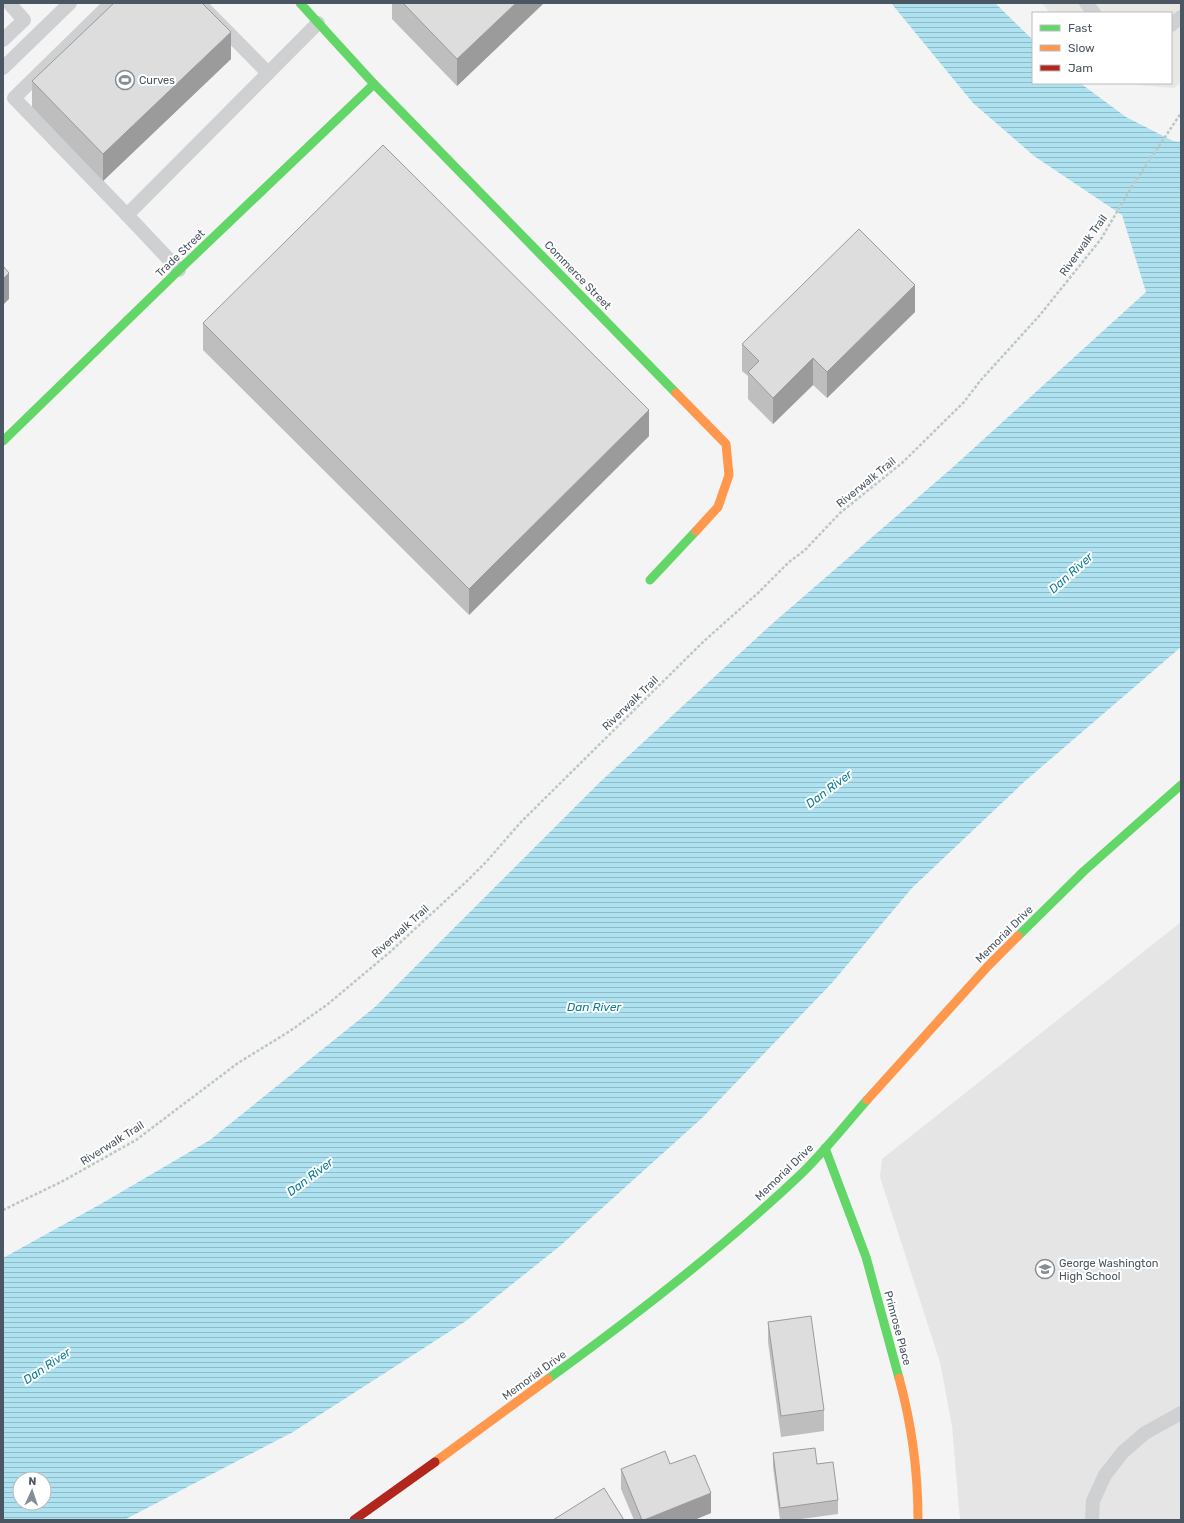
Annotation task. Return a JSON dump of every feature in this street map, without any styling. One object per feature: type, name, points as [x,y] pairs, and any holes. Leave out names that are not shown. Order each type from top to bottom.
[{"type":"street","name":"Commerce Street","points":[[300,3],[374,84],[726,444],[729,475],[718,507],[650,580]]},
{"type":"street","name":"Trade Street","points":[[3,441],[374,84]]},
{"type":"street","name":"Memorial Drive","points":[[354,1520],[622,1325],[736,1232],[801,1174],[988,966],[1084,871],[1181,785]]},
{"type":"street","name":"Primrose Place","points":[[825,1148],[866,1257],[904,1395],[914,1446],[918,1488],[918,1520]]},
{"type":"lane","points":[[3,40],[24,20],[9,3]]},
{"type":"lane","points":[[3,68],[70,3]]},
{"type":"lane","points":[[111,3],[14,98],[179,270]]},
{"type":"lane","points":[[199,3],[268,73]]},
{"type":"lane","points":[[1086,3],[1093,12]]},
{"type":"lane","points":[[1172,24],[1181,17]]},
{"type":"lane","points":[[127,215],[318,23]]},
{"type":"lane","points":[[1092,1520],[1093,1501],[1105,1474],[1123,1452],[1145,1433],[1181,1413]]},
{"type":"path","name":"Riverwalk Trail","points":[[3,1210],[63,1181],[136,1140],[238,1063],[290,1031],[328,1004],[390,952],[468,880],[486,862],[520,822],[703,642],[758,593],[789,562],[813,543],[840,513],[902,463],[964,402],[980,381],[1040,315],[1101,239],[1180,114]]},
{"type":"shaded area","points":[[1042,3],[1181,3],[1181,82],[1174,88],[1136,84],[1172,84],[1172,12],[1049,12]]},
{"type":"shaded area","name":"George Washington High School","points":[[1181,922],[1181,1520],[960,1520],[952,1426],[940,1362],[880,1177],[882,1159]]},
{"type":"water","name":"Dan River","points":[[891,3],[995,3],[1032,39],[1032,84],[1081,84],[1126,117],[1173,141],[1181,142],[1181,647],[1024,782],[912,888],[831,984],[702,1118],[560,1246],[466,1321],[293,1432],[124,1520],[3,1520],[3,1258],[99,1205],[210,1140],[375,1007],[600,782],[773,623],[952,468],[1146,292],[1122,215],[1034,156],[973,103]]},
{"type":"building","points":[[114,3],[202,3],[231,32],[103,154],[32,81]]},
{"type":"building","points":[[403,3],[516,3],[457,59]]},
{"type":"building","points":[[383,145],[649,410],[469,589],[203,323]]},
{"type":"building","points":[[859,229],[915,285],[827,372],[813,358],[773,398],[748,372],[759,361],[742,344]]},
{"type":"building","points":[[3,266],[9,273],[3,279]]},
{"type":"building","points":[[811,1316],[824,1410],[781,1416],[768,1322]]},
{"type":"building","points":[[815,1448],[817,1464],[833,1462],[838,1500],[780,1508],[773,1453]]},
{"type":"building","points":[[665,1451],[670,1464],[695,1455],[711,1493],[642,1520],[621,1469]]},
{"type":"building","points":[[604,1488],[624,1520],[553,1520]]},
{"type":"traffic: fast","points":[[300,3],[374,84],[676,393]]},
{"type":"traffic: fast","points":[[3,441],[374,84]]},
{"type":"traffic: fast","points":[[650,580],[696,531]]},
{"type":"traffic: fast","points":[[1018,936],[1084,871],[1181,785]]},
{"type":"traffic: fast","points":[[548,1379],[613,1331],[740,1229],[809,1166],[867,1100]]},
{"type":"traffic: fast","points":[[825,1148],[866,1257],[899,1378]]},
{"type":"traffic: slow","points":[[676,393],[726,444],[729,475],[718,507],[696,531]]},
{"type":"traffic: slow","points":[[867,1100],[988,966],[1018,936]]},
{"type":"traffic: slow","points":[[899,1378],[911,1431],[917,1484],[918,1520]]},
{"type":"traffic: slow","points":[[435,1462],[548,1379]]},
{"type":"traffic: jam","points":[[354,1520],[435,1462]]},
{"type":"place","name":"Curves","points":[[125,80]]},
{"type":"place","name":"George Washington High School","points":[[1045,1269]]}]
